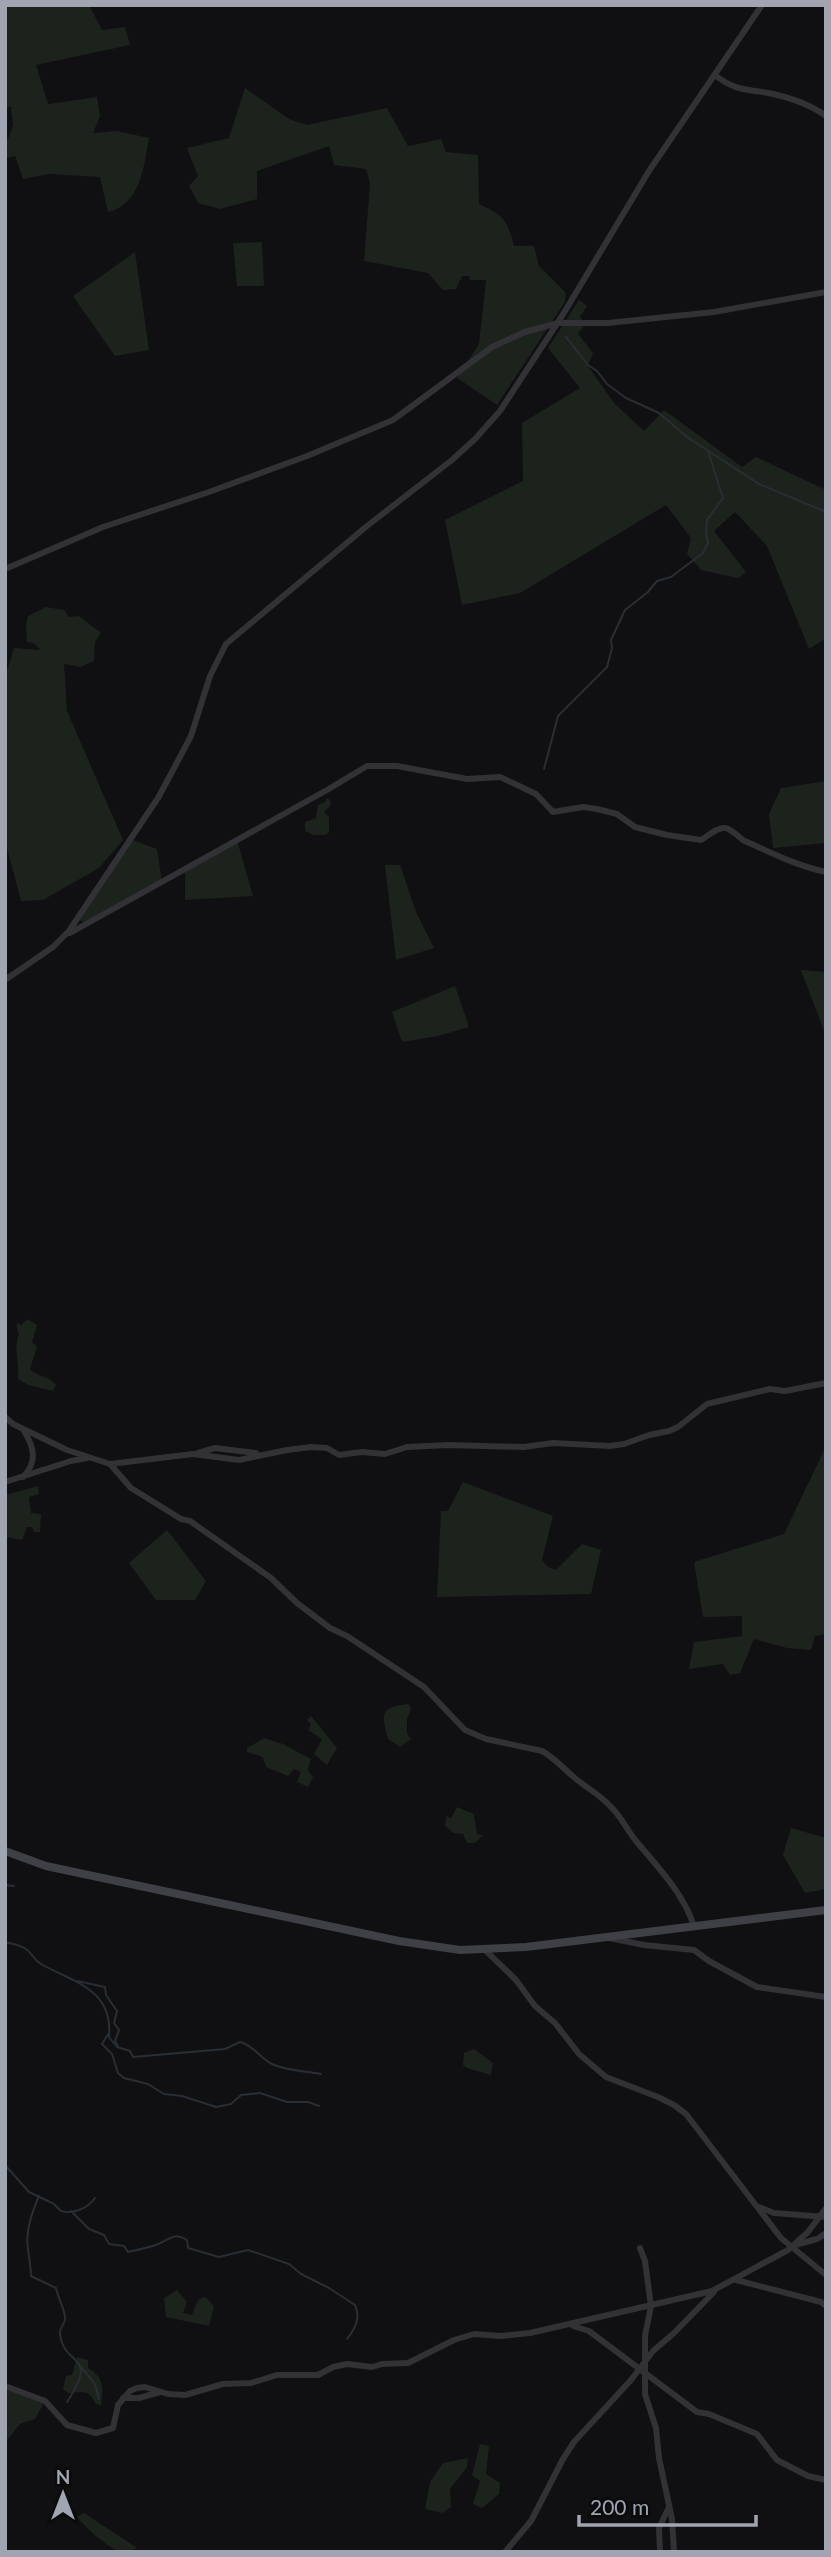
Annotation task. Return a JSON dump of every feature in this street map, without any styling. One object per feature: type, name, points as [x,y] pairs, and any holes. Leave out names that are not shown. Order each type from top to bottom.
[{"type":"street","points":[[5,980],[53,947],[64,936],[158,797],[191,736],[210,676],[226,644],[366,526],[433,475],[475,439],[500,411],[558,323],[649,171],[762,5]]},
{"type":"street","points":[[715,75],[740,90],[773,94],[809,106],[826,116]]},
{"type":"street","points":[[5,569],[103,527],[307,456],[393,420],[492,348],[524,332],[558,323],[608,323],[714,312],[826,292]]},
{"type":"street","points":[[64,936],[357,771],[376,765],[432,771],[467,779],[500,777],[536,794],[553,812],[583,807],[597,809],[617,814],[635,827],[667,835],[701,840],[719,828],[728,828],[766,851],[826,872]]},
{"type":"street","points":[[5,1417],[23,1429],[89,1458],[110,1464],[193,1454],[239,1460],[311,1447],[327,1448],[339,1455],[362,1452],[385,1454],[407,1447],[434,1446],[524,1447],[553,1443],[617,1445],[678,1427],[707,1404],[770,1389],[785,1391],[826,1383]]},
{"type":"street","points":[[21,1478],[33,1462],[32,1447],[23,1429]]},
{"type":"street","points":[[5,1482],[89,1458]]},
{"type":"street","points":[[110,1464],[131,1488],[181,1519],[190,1521],[271,1578],[296,1603],[330,1628],[347,1636],[424,1687],[465,1730],[486,1739],[542,1751],[549,1755],[619,1815],[634,1838],[670,1879],[694,1926]]},
{"type":"street","points":[[5,1851],[46,1866],[398,1941],[460,1950],[485,1950],[826,1910]]},
{"type":"street","points":[[603,1937],[644,1945],[694,1950],[757,1987],[826,1997]]},
{"type":"street","points":[[485,1950],[555,2023],[579,2054],[606,2077],[658,2096],[686,2114],[780,2238],[826,2274]]},
{"type":"street","points":[[755,2205],[774,2213],[822,2217]]},
{"type":"street","points":[[5,2386],[46,2401],[67,2425],[87,2433],[96,2433],[114,2428],[116,2411],[123,2398],[138,2388],[185,2395],[223,2384],[251,2383],[277,2375],[318,2375],[333,2367],[347,2364],[372,2367],[408,2363],[462,2337],[488,2333],[501,2336],[569,2326],[718,2288],[775,2259],[808,2232],[822,2217],[826,2208]]},
{"type":"street","points":[[791,2247],[817,2239],[826,2233]]},
{"type":"street","points":[[505,2552],[531,2521],[574,2442],[641,2371],[645,2361],[651,2306],[645,2261],[640,2248]]},
{"type":"street","points":[[734,2280],[821,2302],[826,2306]]},
{"type":"street","points":[[645,2361],[718,2288]]},
{"type":"street","points":[[569,2326],[589,2331],[697,2412],[717,2417],[757,2434],[776,2460],[826,2480]]},
{"type":"street","points":[[641,2371],[656,2428],[659,2458],[670,2505],[674,2552]]},
{"type":"street","points":[[660,2552],[659,2528],[670,2505]]},
{"type":"shaded area","points":[[5,5],[89,5],[102,30],[125,27],[130,45],[36,65],[48,104],[97,97],[100,116],[93,133],[117,131],[149,138],[139,182],[128,201],[119,208],[108,212],[100,177],[49,174],[23,179],[15,156],[5,159],[5,140],[8,139],[13,125],[11,107],[5,108]]},
{"type":"shaded area","points":[[245,88],[289,119],[307,125],[387,108],[408,146],[441,139],[446,152],[478,155],[479,204],[503,219],[514,246],[534,246],[539,266],[566,293],[565,302],[497,405],[457,378],[479,344],[486,280],[470,280],[469,276],[462,276],[456,289],[443,290],[428,273],[364,261],[370,183],[366,169],[334,165],[329,146],[257,171],[257,199],[220,209],[198,203],[189,186],[198,176],[187,148],[229,138]]},
{"type":"shaded area","points":[[262,242],[264,286],[237,286],[233,243]]},
{"type":"shaded area","points":[[135,252],[149,350],[115,356],[73,296]]},
{"type":"shaded area","points":[[579,300],[587,306],[580,317],[586,323],[578,334],[593,353],[588,366],[614,403],[644,431],[664,410],[742,467],[756,457],[826,490],[826,638],[809,649],[767,546],[735,512],[714,531],[746,572],[738,578],[701,570],[687,554],[691,538],[666,505],[520,593],[462,605],[445,520],[523,481],[522,423],[580,388],[548,348]]},
{"type":"shaded area","points":[[46,607],[64,610],[69,617],[79,616],[101,633],[95,642],[94,661],[80,667],[64,664],[67,711],[123,840],[99,868],[43,900],[21,901],[5,840],[5,678],[14,648],[40,650],[34,643],[27,642],[26,624],[28,616]]},
{"type":"shaded area","points":[[826,781],[826,843],[773,848],[769,814],[781,788]]},
{"type":"shaded area","points":[[327,798],[331,805],[324,812],[329,817],[329,832],[326,835],[314,835],[305,831],[305,822],[316,818],[318,805]]},
{"type":"shaded area","points":[[133,840],[157,849],[162,882],[86,924],[80,920]]},
{"type":"shaded area","points":[[237,840],[253,896],[185,900],[185,869]]},
{"type":"shaded area","points":[[385,865],[400,865],[416,912],[434,948],[396,960]]},
{"type":"shaded area","points":[[801,970],[826,972],[826,1036]]},
{"type":"shaded area","points":[[455,986],[469,1027],[402,1042],[392,1012]]},
{"type":"shaded area","points":[[27,1319],[37,1325],[32,1342],[37,1347],[30,1369],[53,1382],[56,1385],[53,1391],[28,1385],[18,1379],[19,1334],[16,1325],[19,1323],[21,1326]]},
{"type":"shaded area","points":[[826,1446],[826,1634],[815,1636],[811,1650],[787,1648],[754,1639],[740,1673],[730,1675],[723,1664],[689,1669],[694,1642],[742,1636],[742,1616],[703,1617],[694,1562],[784,1534]]},
{"type":"shaded area","points":[[463,1482],[553,1516],[542,1560],[548,1567],[556,1570],[582,1544],[601,1550],[591,1594],[437,1597],[441,1511],[448,1511]]},
{"type":"shaded area","points":[[38,1486],[39,1494],[29,1497],[31,1513],[41,1514],[40,1532],[34,1532],[32,1527],[27,1527],[22,1540],[5,1537],[5,1495]]},
{"type":"shaded area","points":[[167,1530],[206,1581],[195,1600],[156,1600],[129,1563]]},
{"type":"shaded area","points":[[409,1704],[411,1709],[407,1719],[407,1733],[411,1739],[400,1747],[388,1739],[384,1717],[392,1707]]},
{"type":"shaded area","points":[[311,1716],[337,1748],[327,1765],[314,1754],[322,1739],[308,1730],[311,1724],[307,1720]]},
{"type":"shaded area","points":[[264,1738],[283,1744],[311,1759],[308,1770],[313,1777],[308,1787],[297,1782],[301,1772],[294,1769],[288,1776],[266,1767],[263,1757],[247,1752],[247,1748]]},
{"type":"shaded area","points":[[457,1807],[474,1814],[477,1834],[483,1835],[475,1843],[467,1843],[463,1834],[454,1833],[445,1826],[446,1816],[451,1818]]},
{"type":"shaded area","points":[[791,1828],[826,1838],[826,1889],[805,1893],[783,1855]]},
{"type":"shaded area","points":[[474,2049],[493,2063],[491,2075],[463,2065],[464,2053]]},
{"type":"shaded area","points":[[177,2290],[187,2302],[183,2313],[192,2315],[198,2300],[205,2297],[214,2306],[209,2326],[166,2317],[164,2298]]},
{"type":"shaded area","points":[[77,2357],[88,2360],[88,2368],[100,2380],[101,2405],[96,2404],[88,2393],[68,2393],[63,2389],[66,2376],[72,2375]]},
{"type":"shaded area","points":[[5,2386],[45,2401],[35,2419],[20,2424],[8,2439],[5,2439]]},
{"type":"shaded area","points":[[480,2444],[489,2446],[486,2474],[500,2483],[499,2494],[482,2508],[473,2504],[480,2481],[472,2475]]},
{"type":"shaded area","points":[[468,2458],[467,2467],[450,2489],[451,2507],[443,2513],[425,2509],[430,2482],[443,2463]]},
{"type":"shaded area","points":[[84,2513],[137,2548],[123,2552],[110,2547],[77,2517]]},
{"type":"waterway","points":[[566,337],[588,365],[626,398],[659,413],[687,437],[759,484],[826,512]]},
{"type":"waterway","points":[[544,769],[558,716],[607,667],[612,648],[611,640],[625,610],[648,592],[657,581],[671,577],[703,553],[708,543],[707,520],[723,498],[708,451]]},
{"type":"waterway","points":[[5,1885],[14,1886]]},
{"type":"waterway","points":[[5,1942],[24,1948],[41,1964],[79,1983],[98,1998],[109,2021],[109,2037],[117,2047],[130,2051],[133,2057],[225,2049],[240,2042],[277,2066],[321,2074]]},
{"type":"waterway","points":[[77,1981],[105,1987],[106,1995],[117,2011],[114,2023],[119,2030],[115,2041],[118,2046]]},
{"type":"waterway","points":[[108,2034],[102,2044],[112,2054],[118,2073],[124,2078],[148,2084],[164,2094],[182,2096],[216,2107],[231,2104],[241,2095],[260,2093],[287,2102],[308,2102],[319,2106]]},
{"type":"waterway","points":[[5,2165],[29,2192],[54,2204],[61,2211],[80,2210],[95,2198]]},
{"type":"waterway","points":[[39,2196],[27,2236],[31,2276],[56,2288],[65,2316],[60,2332],[63,2345],[80,2367],[76,2386],[67,2402]]},
{"type":"waterway","points":[[71,2211],[89,2229],[104,2235],[109,2244],[124,2246],[128,2252],[178,2236],[187,2240],[188,2248],[219,2257],[248,2250],[289,2264],[301,2274],[355,2305],[356,2323],[347,2339]]},
{"type":"waterway","points":[[81,2367],[95,2384],[99,2399]]}]
